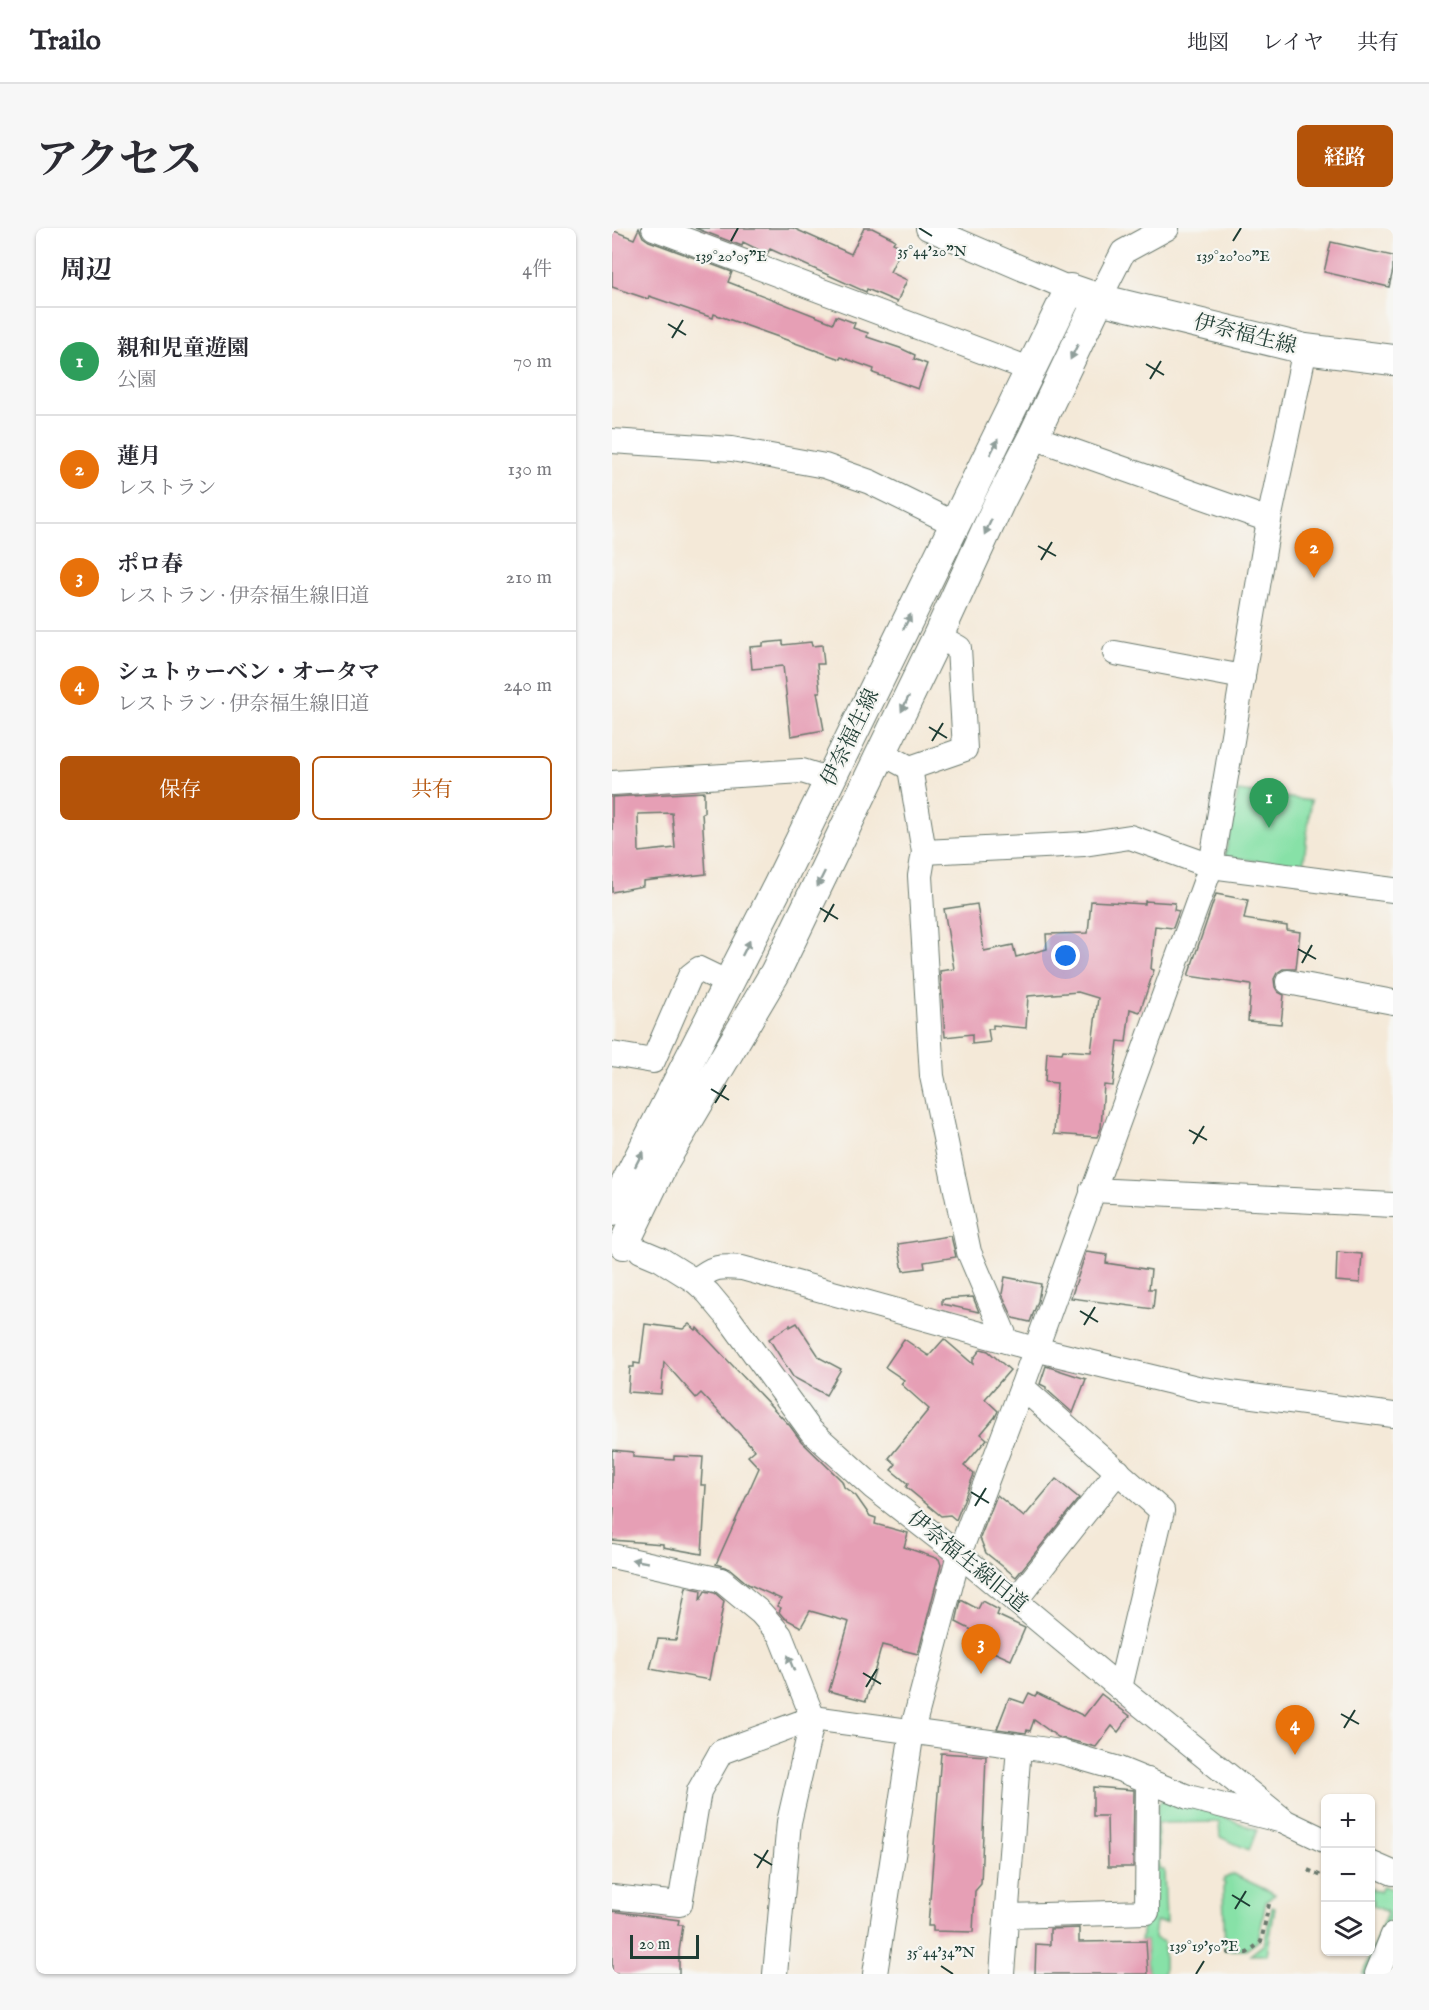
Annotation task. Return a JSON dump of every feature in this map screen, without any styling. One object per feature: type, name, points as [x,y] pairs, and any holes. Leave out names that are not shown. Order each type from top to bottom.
[{"type":"main road","name":"伊奈福生線","points":[[612,1211],[831,780],[1071,289],[1099,299],[1305,350],[1393,360]]},
{"type":"main road","name":"伊奈福生線","points":[[626,1245],[665,1159],[775,973],[1099,299]]},
{"type":"street","points":[[654,228],[1032,370]]},
{"type":"street","points":[[928,228],[1071,289]]},
{"type":"street","points":[[1099,299],[1123,252],[1167,228]]},
{"type":"street","points":[[875,1974],[912,1731],[958,1554],[1022,1387],[1211,866],[1269,520],[1305,350]]},
{"type":"street","points":[[1033,437],[1269,520]]},
{"type":"street","points":[[612,441],[732,448],[825,466],[870,482],[955,524]]},
{"type":"street","points":[[882,752],[910,768],[964,749],[959,648],[938,636]]},
{"type":"street","points":[[1115,653],[1243,677]]},
{"type":"street","points":[[910,768],[924,852],[920,876],[932,1076],[969,1252],[1007,1341]]},
{"type":"street","points":[[612,783],[802,771],[831,780]]},
{"type":"street","points":[[924,852],[1084,844],[1131,837],[1211,866],[1393,890]]},
{"type":"street","points":[[612,1054],[653,1061],[690,976],[699,969],[728,983]]},
{"type":"street","points":[[1288,982],[1393,1002]]},
{"type":"street","points":[[1092,1190],[1393,1205]]},
{"type":"street","name":"伊奈福生線旧道","points":[[626,1245],[660,1259],[695,1281],[728,1317],[811,1431],[874,1488],[1286,1822],[1321,1839]]},
{"type":"street","points":[[695,1281],[708,1271],[720,1266],[742,1268],[1035,1349],[1201,1389],[1393,1415]]},
{"type":"street","points":[[1022,1387],[1162,1511],[1120,1688]]},
{"type":"street","points":[[1015,1601],[1118,1471]]},
{"type":"street","points":[[612,1556],[721,1580],[761,1612],[780,1635],[813,1718],[789,1822],[775,1974]]},
{"type":"street","points":[[612,1897],[680,1904],[699,1791],[721,1752],[813,1718],[1061,1752],[1119,1769],[1188,1797],[1286,1822]]},
{"type":"street","points":[[1002,1974],[1019,1746]]},
{"type":"street","points":[[1007,1916],[1147,1912],[1148,1780]]},
{"type":"street","points":[[1375,1865],[1393,1873]]},
{"type":"street","points":[[1377,1974],[1393,1935]]},
{"type":"path","points":[[1308,1870],[1321,1876]]},
{"type":"path","points":[[1227,1953],[1247,1953],[1261,1942],[1269,1904]]},
{"type":"green space","points":[[1238,791],[1311,801],[1303,869],[1225,856]]},
{"type":"green space","points":[[1165,1797],[1182,1800],[1257,1830],[1249,1850],[1220,1837],[1219,1822],[1157,1823],[1159,1870],[1164,1870],[1166,1922],[1156,1922],[1154,1938],[1164,1942],[1164,1974],[1148,1974],[1146,1941],[1141,1941],[1158,1804]]},
{"type":"green space","points":[[1233,1874],[1275,1894],[1266,1902],[1258,1941],[1246,1950],[1225,1950],[1223,1888],[1225,1884],[1223,1882],[1225,1878]]},
{"type":"green space","points":[[1383,1886],[1393,1889],[1393,1909],[1369,1974],[1363,1974],[1370,1956],[1375,1956],[1375,1943],[1387,1912],[1375,1906],[1375,1890],[1380,1892]]},
{"type":"green space","points":[[1272,1907],[1275,1908],[1267,1955],[1250,1955],[1264,1944]]},
{"type":"building","points":[[639,228],[643,237],[649,241],[732,272],[728,282],[833,323],[836,316],[855,323],[853,328],[868,333],[867,337],[915,355],[914,359],[927,364],[918,389],[873,373],[874,369],[714,314],[713,318],[649,296],[648,299],[612,287],[612,230],[634,239]]},
{"type":"building","points":[[695,228],[793,228],[851,254],[864,228],[872,228],[892,238],[895,240],[893,243],[902,247],[890,272],[907,280],[897,302],[867,289],[866,292],[770,249],[767,254],[743,242],[742,246]]},
{"type":"building","points":[[1331,242],[1393,256],[1389,287],[1324,272]]},
{"type":"building","points":[[783,641],[783,645],[811,642],[812,646],[822,645],[824,664],[817,664],[820,692],[817,692],[824,730],[791,736],[783,666],[752,669],[750,647]]},
{"type":"building","points":[[704,792],[704,813],[702,813],[706,874],[643,881],[643,886],[612,892],[612,797]],"holes":[[[672,813],[675,848],[639,852],[638,814]]]},
{"type":"building","points":[[1216,894],[1248,900],[1244,919],[1287,926],[1287,930],[1300,932],[1296,969],[1283,969],[1274,979],[1278,992],[1284,995],[1281,1024],[1248,1021],[1251,985],[1188,976]]},
{"type":"building","points":[[1091,901],[1175,903],[1174,910],[1179,911],[1173,928],[1155,926],[1151,969],[1154,970],[1140,1012],[1130,1009],[1126,1042],[1118,1041],[1113,1086],[1104,1085],[1101,1128],[1097,1137],[1054,1134],[1057,1083],[1045,1082],[1047,1052],[1062,1053],[1063,1050],[1091,1052],[1098,998],[1078,992],[1028,996],[1026,1028],[993,1025],[993,1029],[988,1029],[990,1042],[972,1044],[972,1034],[945,1037],[940,971],[954,969],[944,909],[977,904],[984,951],[1013,945],[1016,957],[1047,949],[1046,934],[1088,933]]},
{"type":"building","points":[[951,1236],[956,1257],[924,1262],[925,1268],[903,1271],[898,1244]]},
{"type":"building","points":[[1086,1252],[1107,1255],[1106,1263],[1151,1270],[1149,1289],[1155,1289],[1153,1309],[1071,1298]]},
{"type":"building","points":[[1337,1252],[1362,1254],[1360,1283],[1336,1281]]},
{"type":"building","points":[[1005,1277],[1041,1284],[1038,1301],[1030,1322],[1013,1318],[1002,1294]]},
{"type":"building","points":[[973,1297],[979,1312],[942,1304],[942,1299]]},
{"type":"building","points":[[797,1323],[820,1358],[841,1369],[826,1395],[793,1377],[769,1339]]},
{"type":"building","points":[[645,1324],[683,1329],[689,1324],[696,1330],[697,1328],[790,1426],[801,1441],[842,1481],[844,1487],[856,1496],[870,1516],[876,1518],[875,1524],[908,1533],[904,1547],[939,1559],[941,1565],[918,1654],[882,1645],[866,1701],[829,1691],[849,1622],[810,1611],[801,1627],[784,1618],[779,1612],[781,1608],[777,1606],[781,1599],[748,1584],[730,1569],[716,1564],[759,1468],[748,1456],[755,1450],[701,1393],[696,1398],[664,1362],[661,1394],[628,1392],[630,1367],[634,1367],[634,1363],[640,1364]]},
{"type":"building","points":[[904,1339],[929,1356],[944,1339],[973,1364],[973,1359],[981,1349],[988,1351],[1010,1370],[985,1399],[998,1411],[981,1434],[987,1439],[964,1466],[974,1474],[956,1520],[950,1515],[941,1516],[906,1487],[908,1484],[891,1470],[896,1464],[889,1458],[929,1409],[901,1384],[904,1380],[885,1367]]},
{"type":"building","points":[[1046,1366],[1086,1379],[1073,1413],[1040,1384]]},
{"type":"building","points":[[612,1450],[633,1452],[633,1457],[674,1460],[674,1456],[703,1457],[701,1485],[706,1485],[702,1554],[663,1547],[663,1544],[612,1540],[614,1508],[612,1508]]},
{"type":"building","points":[[1056,1479],[1079,1498],[1016,1577],[986,1553],[980,1538],[997,1495],[1024,1517]]},
{"type":"building","points":[[686,1587],[701,1590],[700,1601],[705,1591],[715,1593],[724,1601],[709,1680],[650,1669],[658,1639],[676,1640]]},
{"type":"building","points":[[961,1600],[978,1609],[982,1601],[999,1610],[997,1615],[1025,1628],[1011,1660],[989,1650],[991,1640],[956,1622]]},
{"type":"building","points":[[1029,1693],[1035,1696],[1037,1693],[1084,1716],[1101,1694],[1130,1716],[1118,1732],[1112,1726],[1096,1747],[1058,1737],[1034,1720],[1030,1731],[1027,1730],[1026,1733],[997,1729],[1009,1698],[1024,1703]]},
{"type":"building","points":[[941,1753],[986,1756],[981,1884],[975,1891],[973,1932],[933,1931],[933,1926],[928,1926]]},
{"type":"building","points":[[1093,1787],[1134,1790],[1133,1867],[1108,1867],[1107,1816],[1093,1816]]},
{"type":"building","points":[[612,1911],[679,1920],[678,1925],[683,1925],[679,1974],[612,1974]]},
{"type":"building","points":[[1079,1928],[1079,1942],[1146,1941],[1148,1974],[1035,1974],[1036,1944],[1050,1945],[1050,1929]]},
{"type":"place","name":"蓮月","points":[[1314,578]]},
{"type":"place","name":"親和児童遊園","points":[[1269,828]]},
{"type":"place","name":"ポロ春","points":[[981,1674]]},
{"type":"place","name":"シュトゥーベン・オータマ","points":[[1295,1755]]}]
